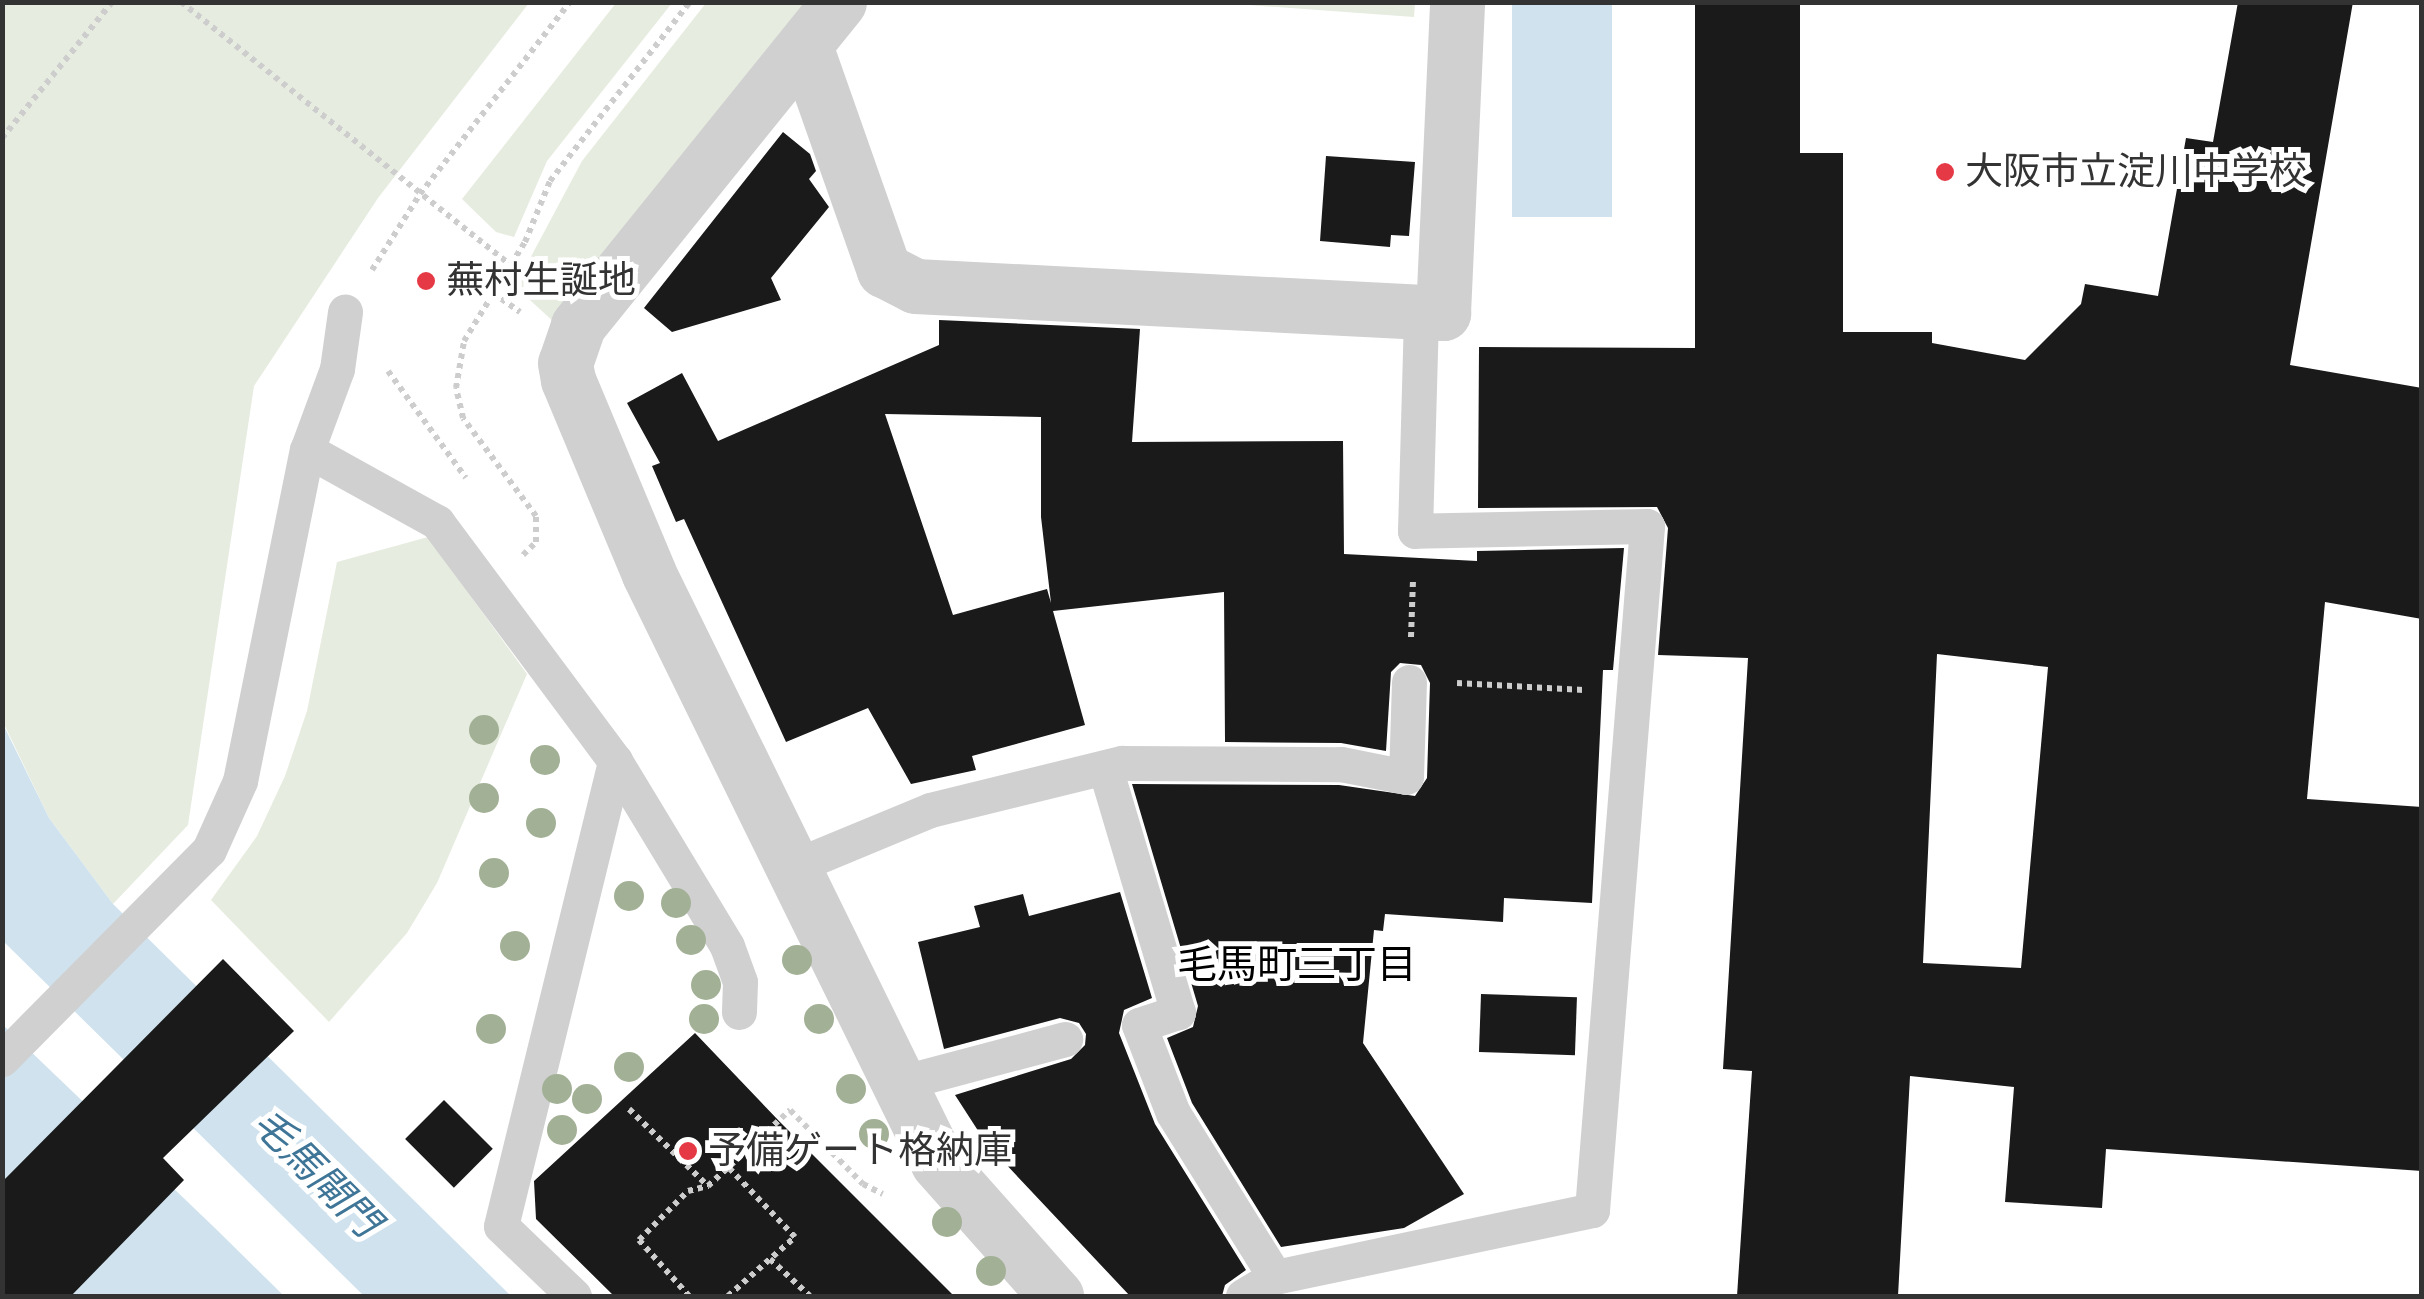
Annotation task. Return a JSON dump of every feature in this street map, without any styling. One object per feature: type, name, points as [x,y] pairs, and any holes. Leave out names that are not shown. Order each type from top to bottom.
[{"type":"street","points":[[839,2],[578,326],[565,363],[649,574],[938,1163],[1056,1296]]},
{"type":"street","points":[[805,46],[884,270],[915,286],[1443,313],[1457,2]]},
{"type":"lane","points":[[2,1059],[209,850],[240,781],[308,450],[336,369],[345,312]]},
{"type":"lane","points":[[1243,1296],[1275,1278],[1592,1210],[1648,526],[1416,531],[1420,313]]},
{"type":"lane","points":[[308,450],[437,522],[615,761],[727,946],[740,982],[739,1012]]},
{"type":"lane","points":[[795,866],[930,810],[1106,771],[1122,763],[1300,763],[1406,776],[1410,682]]},
{"type":"lane","points":[[574,1296],[501,1226],[615,761]]},
{"type":"lane","points":[[1106,771],[1178,1012],[1139,1026],[1173,1112],[1275,1278]]},
{"type":"lane","points":[[900,1084],[1065,1039]]},
{"type":"path","points":[[2,138],[112,2]]},
{"type":"path","points":[[181,2],[511,265]]},
{"type":"path","points":[[478,495],[345,312],[420,194],[570,2]]},
{"type":"path","points":[[493,293],[507,302]]},
{"type":"path","points":[[1416,531],[1410,682],[1550,685],[1634,697]]},
{"type":"path","points":[[511,540],[522,556]]},
{"type":"path","points":[[629,1110],[708,1186]]},
{"type":"path","points":[[689,1296],[639,1240],[688,1191],[708,1186],[790,1110],[863,1184],[887,1196]]},
{"type":"path","points":[[728,1296],[795,1237],[730,1168]]},
{"type":"path","points":[[770,1259],[810,1296]]},
{"type":"shaded area","points":[[2,3],[529,3],[378,198],[254,386],[188,825],[113,904],[49,818],[3,722]]},
{"type":"shaded area","points":[[616,3],[672,3],[547,161],[514,237],[496,232],[462,199]]},
{"type":"shaded area","points":[[706,3],[806,3],[555,323],[519,290],[510,296],[582,161]]},
{"type":"shaded area","points":[[1220,3],[1415,3],[1414,17]]},
{"type":"shaded area","points":[[428,537],[527,674],[437,883],[407,933],[329,1022],[211,900],[257,836],[285,776],[307,711],[337,562]]},
{"type":"water","points":[[1512,3],[1612,3],[1612,217],[1512,217]]},
{"type":"water","name":"毛馬閘門","points":[[2,722],[49,818],[113,904],[511,1296],[364,1296],[3,941]]},
{"type":"water","points":[[2,1024],[218,1231],[284,1296],[3,1296]]},
{"type":"building","points":[[1695,2],[1800,2],[1800,153],[1843,153],[1843,332],[1932,332],[1932,343],[2025,360],[2081,304],[2085,284],[2158,296],[2186,138],[2213,142],[2238,2],[2353,2],[2290,365],[2422,388],[2422,619],[2325,602],[2307,799],[2422,807],[2422,1171],[2106,1149],[2102,1208],[2005,1202],[2014,1087],[1910,1076],[1898,1296],[1737,1296],[1752,1071],[1723,1069],[1748,658],[1658,655],[1668,528],[1657,507],[1478,508],[1479,347],[1695,348]],"holes":[[[1937,654],[2048,667],[2021,968],[1923,963]]]},
{"type":"building","points":[[783,132],[810,154],[816,171],[809,179],[829,207],[771,278],[781,300],[672,332],[644,308]]},
{"type":"building","points":[[1326,156],[1415,162],[1409,236],[1391,235],[1390,247],[1320,241]]},
{"type":"building","points":[[939,320],[1140,329],[1132,442],[1343,441],[1344,554],[1477,561],[1477,551],[1624,548],[1613,670],[1603,670],[1592,903],[1504,898],[1503,922],[1385,914],[1383,931],[1374,930],[1363,1043],[1464,1194],[1404,1228],[1281,1247],[1192,1103],[1167,1038],[1193,1027],[1198,1006],[1132,784],[1339,785],[1415,796],[1427,778],[1430,683],[1421,665],[1400,663],[1391,672],[1386,751],[1341,743],[1225,742],[1224,592],[1053,611],[1085,725],[972,756],[976,770],[911,784],[868,708],[786,742],[684,519],[676,522],[652,466],[660,463],[627,403],[682,373],[718,441],[939,345]],"holes":[[[885,414],[1041,417],[1041,517],[1051,603],[1047,589],[953,615]]]},
{"type":"building","points":[[1120,892],[1152,998],[1124,1010],[1119,1033],[1155,1124],[1246,1270],[1225,1285],[1222,1296],[1130,1296],[986,1143],[955,1095],[1071,1059],[1085,1045],[1086,1034],[1079,1023],[1060,1018],[944,1049],[918,942],[980,927],[974,906],[1023,894],[1029,916]]},
{"type":"building","points":[[223,959],[294,1031],[163,1158],[184,1180],[71,1296],[2,1296],[2,1182]]},
{"type":"building","points":[[1481,994],[1577,997],[1575,1055],[1479,1052]]},
{"type":"building","name":"予備ゲート格納庫","points":[[695,1033],[954,1296],[614,1296],[536,1219],[534,1181]]},
{"type":"building","points":[[444,1100],[493,1149],[454,1188],[405,1139]]},
{"type":"place","name":"大阪市立淀川中学校","points":[[1945,172]]},
{"type":"place","name":"蕪村生誕地","points":[[426,281]]},
{"type":"place","name":"予備ゲート格納庫","points":[[688,1151]]},
{"type":"district","name":"毛馬町三丁目","points":[[1297,965]]}]
